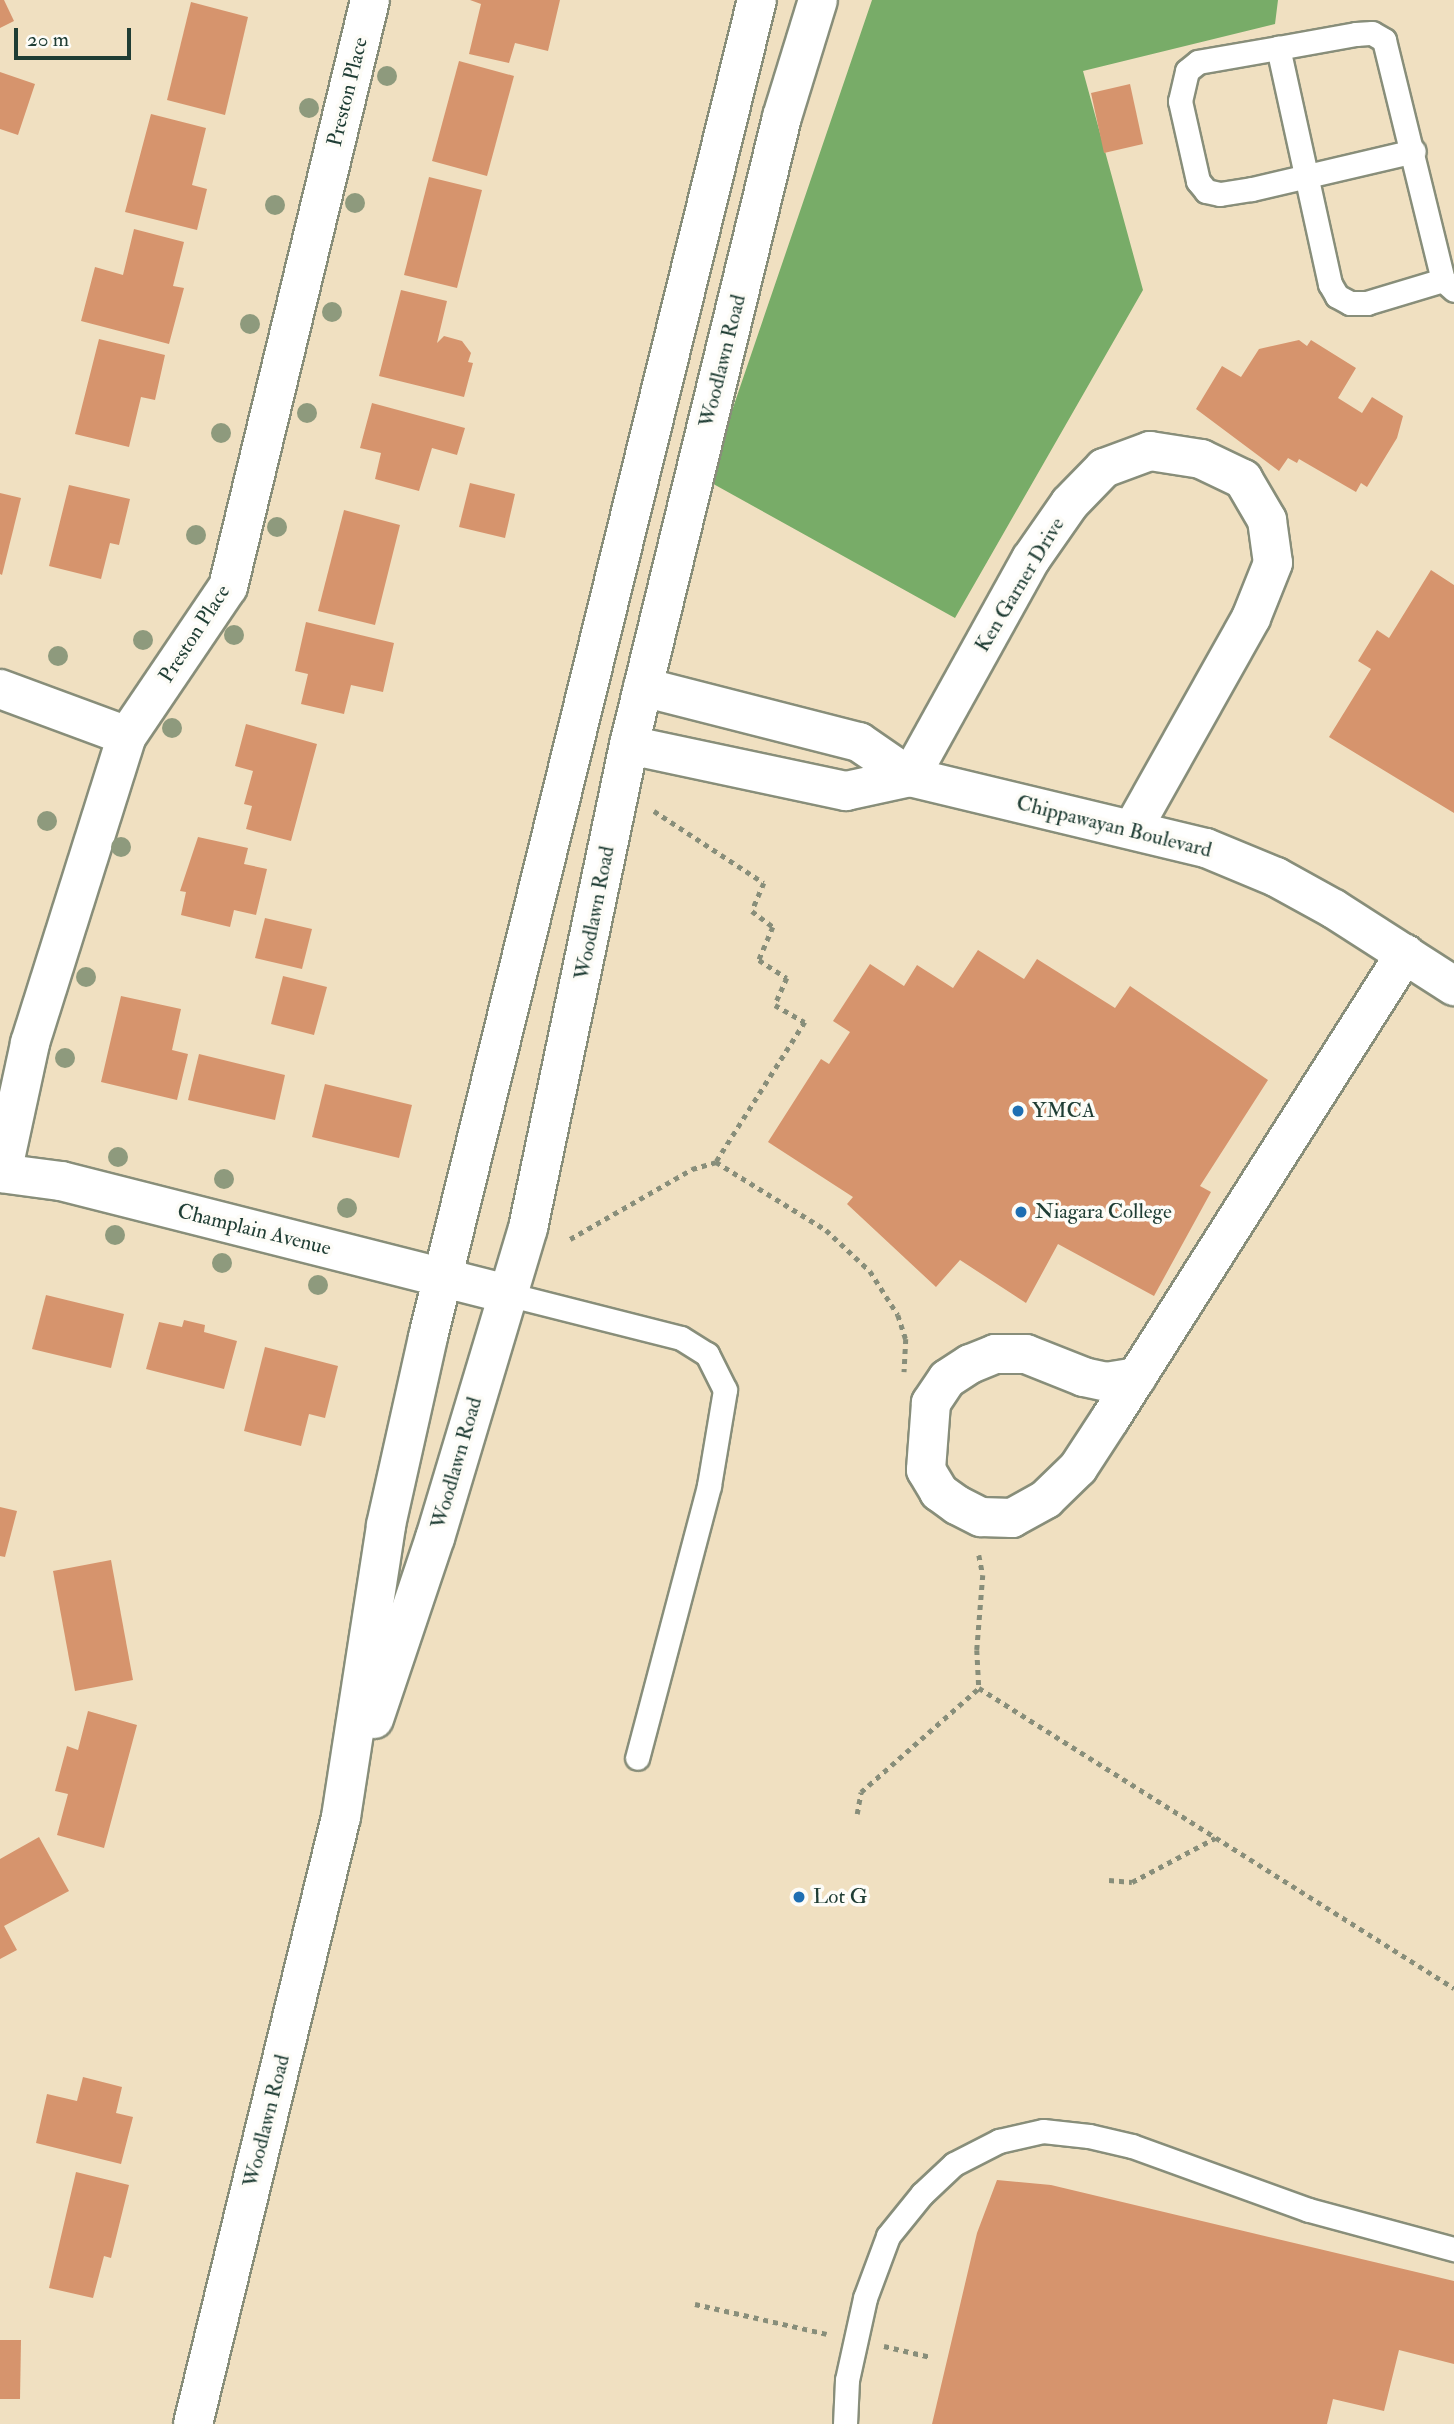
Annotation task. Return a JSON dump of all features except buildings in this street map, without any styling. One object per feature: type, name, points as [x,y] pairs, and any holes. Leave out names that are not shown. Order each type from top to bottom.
[{"type":"street","name":"Preston Place","points":[[1,1172],[30,1043],[127,736],[228,587],[370,0]]},
{"type":"street","name":"Woodlawn Road","points":[[341,1817],[386,1525],[757,0]]},
{"type":"street","name":"Woodlawn Road","points":[[193,2424],[341,1817],[435,1538],[528,1228],[571,1036],[629,745],[782,117],[818,0]]},
{"type":"street","name":"Ken Garner Drive","points":[[910,777],[1031,559],[1070,503],[1104,468],[1150,451],[1201,459],[1243,479],[1267,520],[1273,563],[1251,618],[1133,828]]},
{"type":"street","name":"Chippawayan Boulevard","points":[[643,687],[859,742],[910,777],[1133,828],[1206,848],[1276,877],[1454,986]]},
{"type":"street","points":[[0,689],[127,736]]},
{"type":"street","name":"Chippawayan Boulevard","points":[[629,745],[846,791],[910,777]]},
{"type":"street","points":[[1137,1377],[1107,1382],[1084,1377],[1026,1354],[995,1354],[970,1364],[947,1379],[932,1403],[926,1470],[939,1492],[957,1505],[981,1517],[1012,1518],[1046,1499],[1078,1468],[1137,1377],[1405,954]]},
{"type":"street","name":"Champlain Avenue","points":[[1,1172],[61,1181],[507,1294]]},
{"type":"lane","points":[[1278,48],[1306,175],[1330,284],[1337,296],[1350,303],[1367,303],[1448,285],[1414,151],[1384,40],[1372,33],[1356,34],[1198,62],[1187,71],[1180,101],[1198,181],[1206,191],[1220,194],[1252,189],[1306,175],[1414,151]]},
{"type":"lane","points":[[507,1294],[681,1338],[707,1354],[724,1390],[709,1486],[637,1758]]},
{"type":"lane","points":[[845,2424],[846,2380],[865,2298],[888,2236],[922,2193],[954,2164],[999,2141],[1043,2131],[1132,2146],[1309,2210],[1454,2249]]},
{"type":"path","points":[[570,1239],[692,1169],[716,1162],[805,1022],[775,1005],[787,978],[759,960],[773,927],[752,911],[764,883],[653,810]]},
{"type":"path","points":[[716,1162],[826,1230],[870,1271],[886,1291],[906,1339],[903,1386]]},
{"type":"path","points":[[972,1546],[979,1555],[983,1575],[977,1650],[979,1688]]},
{"type":"path","points":[[856,1815],[861,1792],[979,1688]]},
{"type":"path","points":[[979,1688],[1454,1988]]},
{"type":"path","points":[[1109,1881],[1132,1882],[1216,1838]]},
{"type":"path","points":[[695,2304],[931,2357]]},
{"type":"green space","points":[[872,0],[1278,0],[1275,24],[1083,71],[1143,290],[955,618],[708,481]]},
{"type":"place","name":"YMCA","points":[[1018,1111]]},
{"type":"place","name":"Niagara College","points":[[1021,1212]]},
{"type":"place","name":"Lot G","points":[[799,1897]]}]
